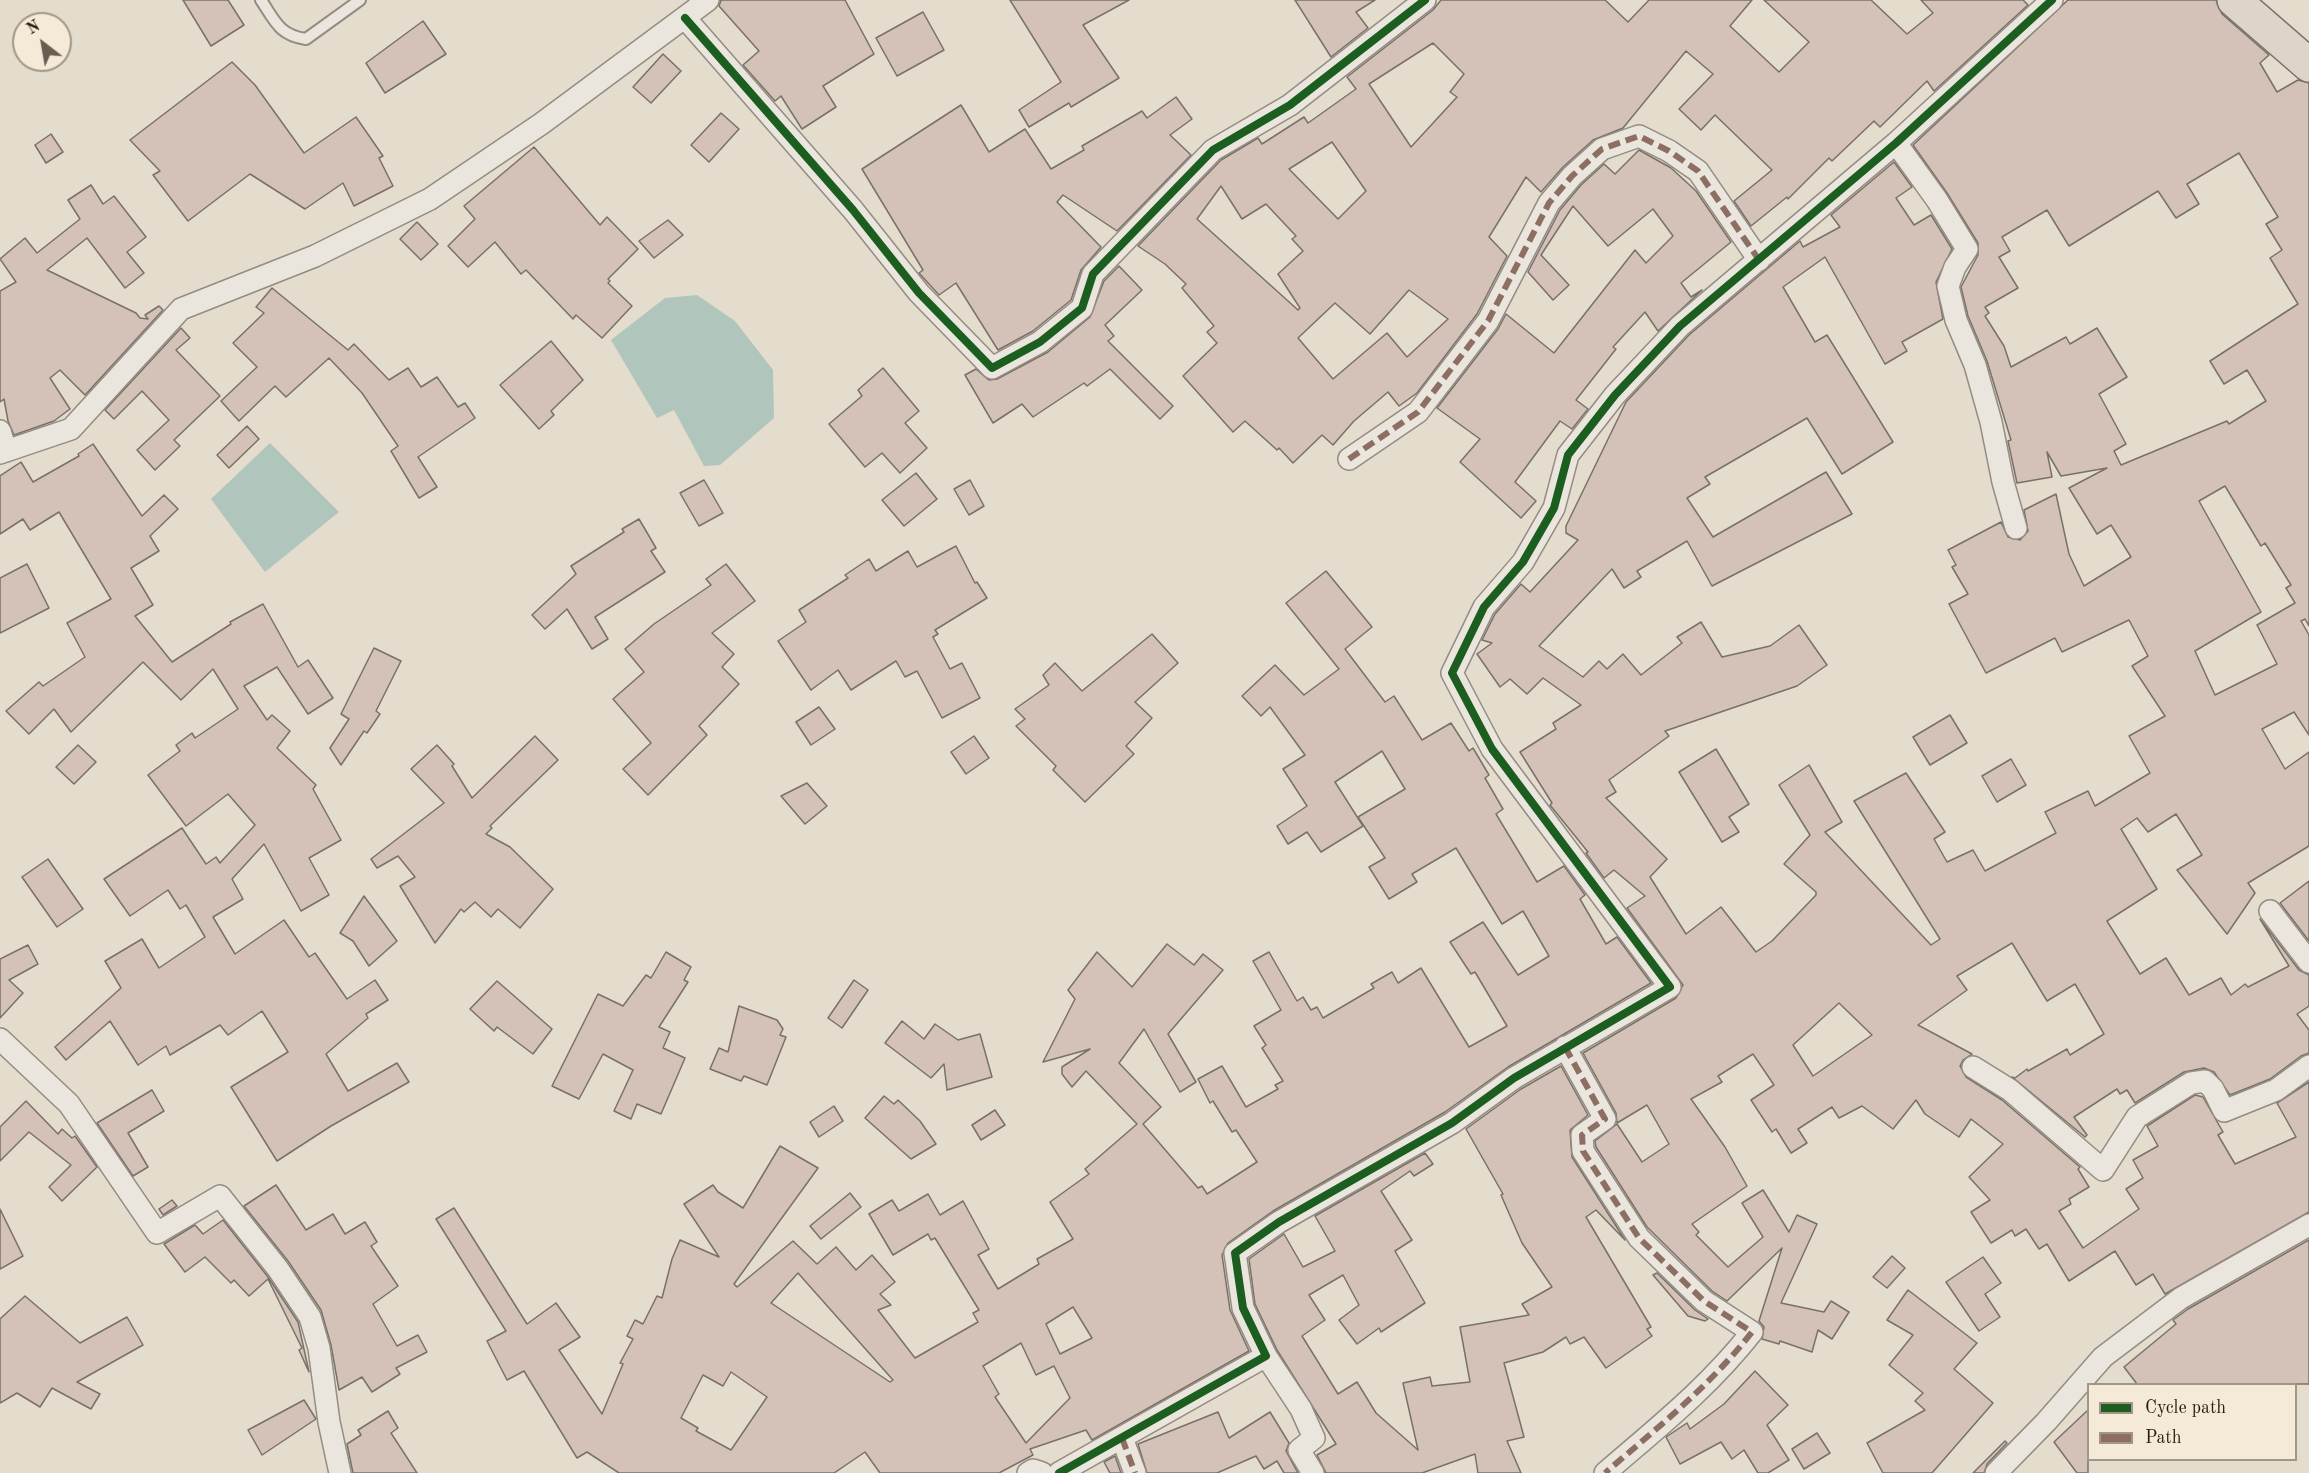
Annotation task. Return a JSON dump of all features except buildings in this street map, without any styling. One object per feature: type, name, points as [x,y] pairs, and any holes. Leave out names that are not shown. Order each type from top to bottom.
[{"type":"highway","points":[[2234,0],[2309,65]]},
{"type":"street","points":[[2,445],[70,429],[181,309],[315,256],[430,200],[541,124],[708,0]]},
{"type":"street","points":[[685,18],[853,210],[919,293],[992,368],[1040,342],[1082,308],[1093,274],[1213,150],[1290,105],[1425,0]]},
{"type":"street","points":[[1313,1473],[1299,1450],[1314,1438],[1301,1409],[1266,1356],[1243,1308],[1235,1253],[1279,1222],[1452,1123],[1514,1078],[1670,987],[1492,749],[1452,673],[1484,606],[1523,562],[1554,508],[1568,455],[1615,395],[1680,326],[1896,143],[2052,0]]},
{"type":"street","points":[[1349,459],[1418,412],[1488,321],[1549,203],[1572,176],[1602,149],[1639,136],[1669,151],[1698,171],[1759,260]]},
{"type":"street","points":[[1896,143],[1937,200],[1967,249],[1955,267],[1948,286],[1956,320],[1975,365],[2016,528]]},
{"type":"street","points":[[2270,911],[2309,962]]},
{"type":"street","points":[[0,1040],[69,1104],[157,1233],[220,1196],[278,1269],[310,1317],[319,1348],[329,1422],[340,1473]]},
{"type":"street","points":[[1565,1047],[1605,1119],[1582,1135],[1583,1150],[1640,1238],[1704,1301],[1752,1332],[1726,1365],[1670,1420],[1605,1473]]},
{"type":"street","points":[[1973,1067],[2010,1090],[2103,1170],[2137,1117],[2190,1083],[2205,1081],[2224,1111],[2276,1090],[2309,1066]]},
{"type":"street","points":[[1996,1473],[2046,1422],[2103,1358],[2181,1298],[2309,1225]]},
{"type":"street","points":[[1059,1473],[1266,1356]]},
{"type":"street","points":[[1122,1438],[1136,1473]]},
{"type":"street","points":[[1028,1473],[1033,1470],[1042,1473]]},
{"type":"lane","points":[[261,0],[277,25],[290,37],[306,39],[360,0]]},
{"type":"shaded area","points":[[697,295],[735,321],[773,370],[774,418],[720,465],[704,466],[674,410],[657,418],[611,340],[665,298]]},
{"type":"shaded area","points":[[270,443],[339,512],[265,572],[211,499]]},
{"type":"marked path","points":[[1349,459],[1418,412],[1488,321],[1549,203],[1572,176],[1602,149],[1639,136],[1669,151],[1698,171],[1759,260]]},
{"type":"marked path","points":[[1565,1047],[1605,1119],[1582,1135],[1583,1151],[1639,1238],[1704,1301],[1752,1332],[1700,1389],[1605,1473]]},
{"type":"marked path","points":[[1122,1438],[1135,1473]]},
{"type":"cycle path","points":[[685,18],[853,210],[919,293],[992,368],[1040,342],[1082,308],[1093,274],[1213,150],[1290,105],[1425,0]]},
{"type":"cycle path","points":[[1059,1473],[1266,1356],[1243,1308],[1235,1253],[1279,1222],[1452,1123],[1514,1078],[1670,987],[1492,749],[1452,673],[1484,607],[1523,562],[1554,508],[1568,455],[1615,395],[1680,326],[1896,143],[2052,0]]}]
